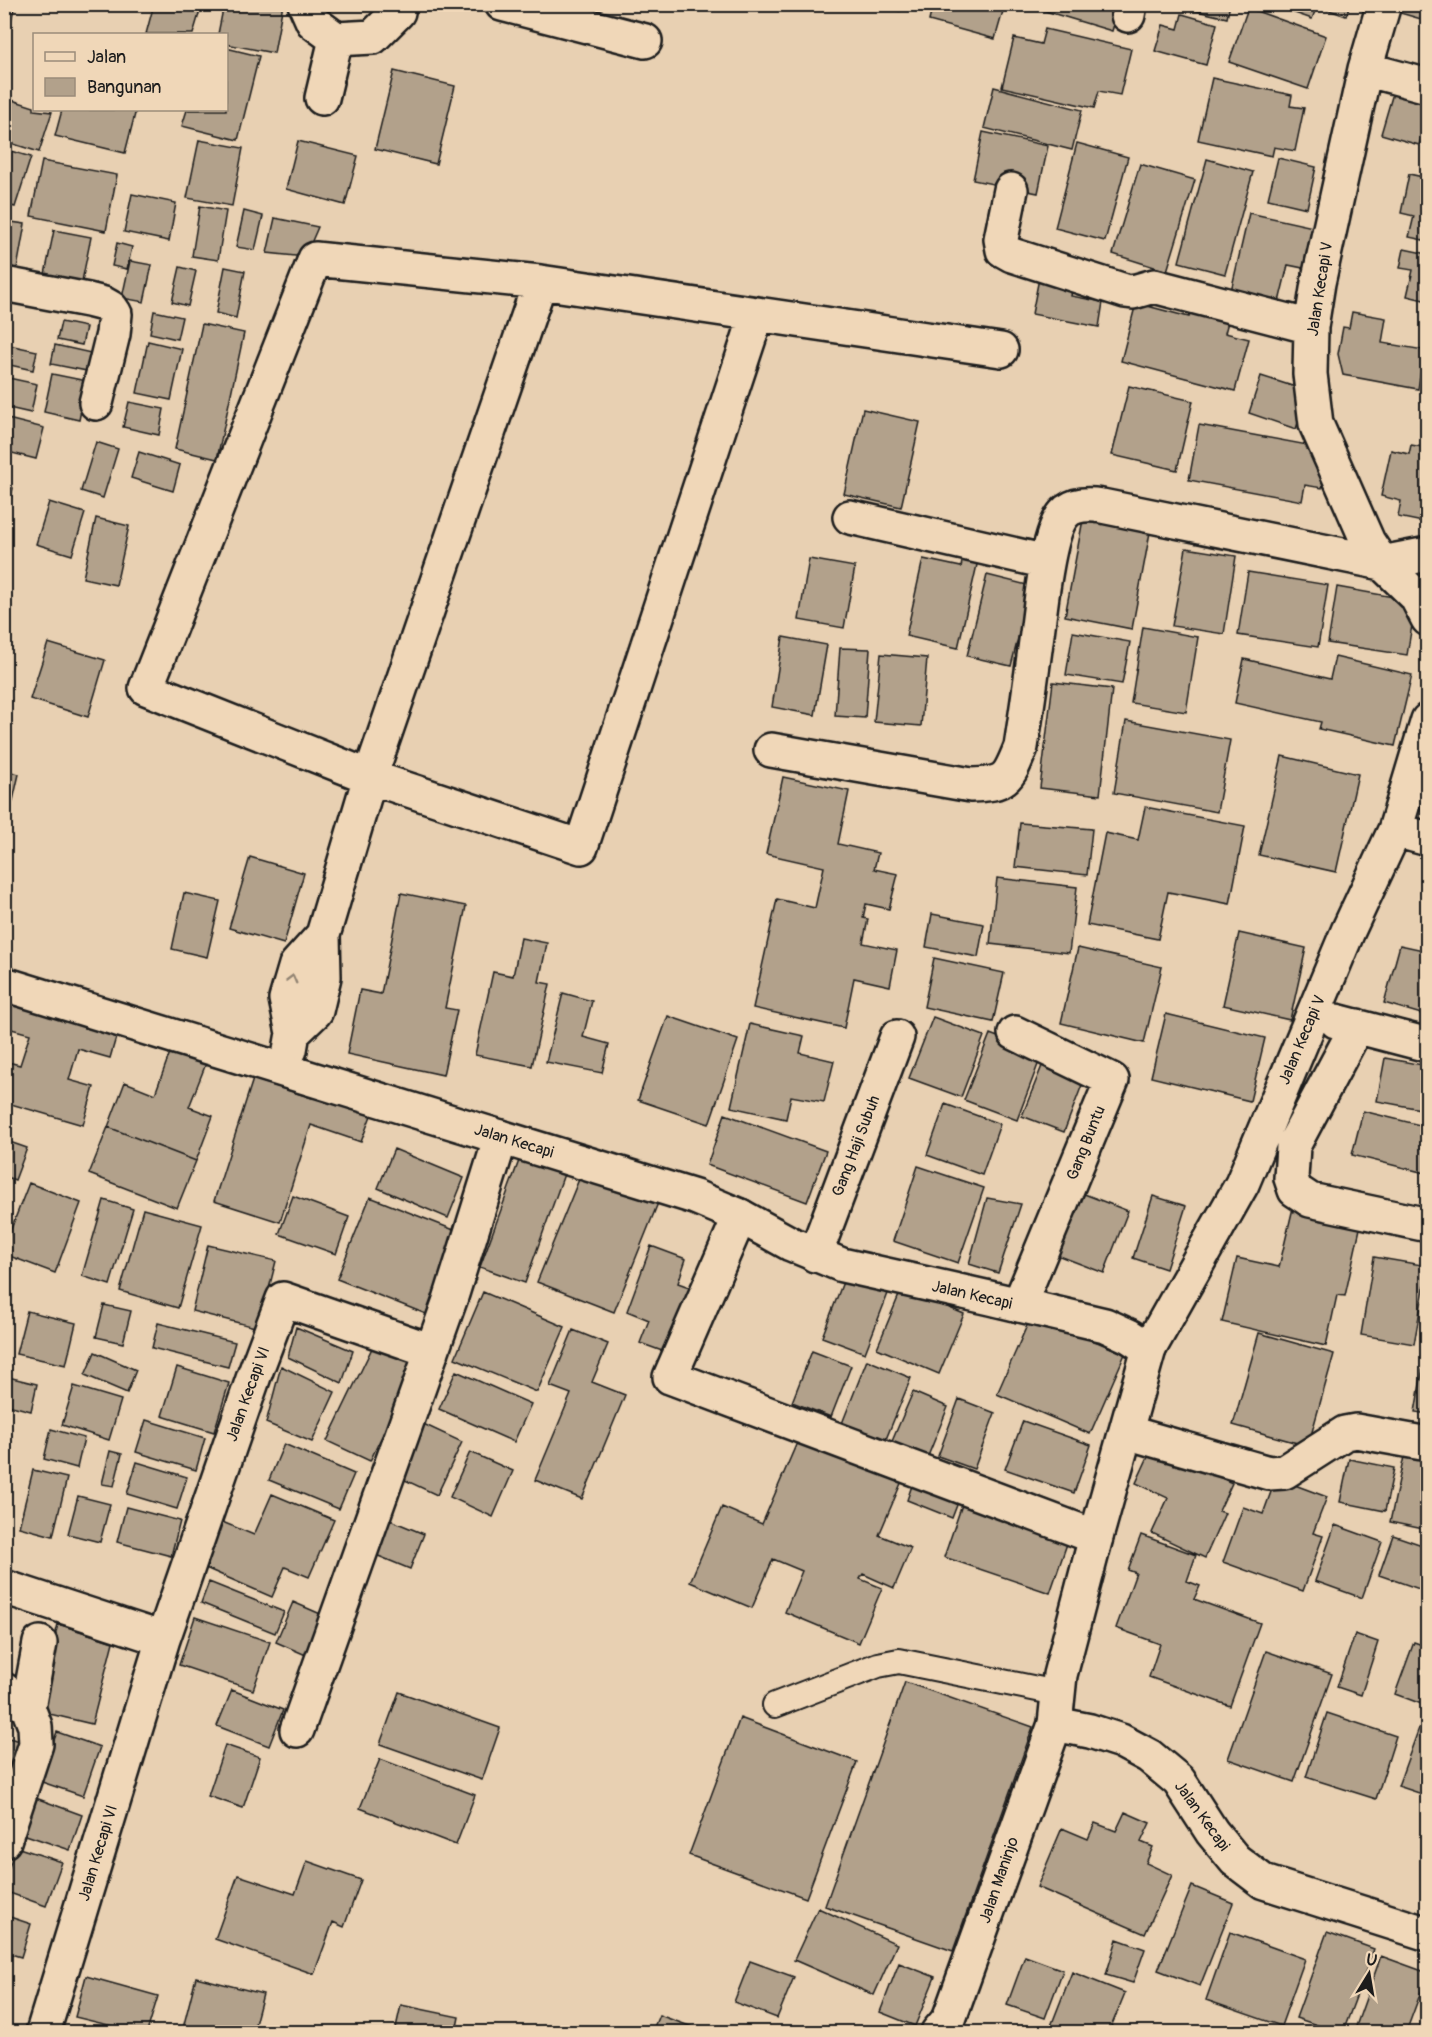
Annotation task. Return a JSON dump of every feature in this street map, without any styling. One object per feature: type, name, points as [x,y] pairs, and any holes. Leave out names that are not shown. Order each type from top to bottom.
[{"type":"street","points":[[305,4],[313,22],[336,39],[373,37],[398,12],[399,4]]},
{"type":"street","points":[[502,4],[645,41]]},
{"type":"street","name":"Jalan Kecapi V","points":[[1384,4],[1365,69],[1318,283],[1311,327],[1311,374],[1316,424],[1368,542],[1382,563],[1416,596],[1425,610]]},
{"type":"street","points":[[322,98],[336,39]]},
{"type":"street","points":[[1365,69],[1428,86]]},
{"type":"street","points":[[1011,190],[1001,239],[1003,250],[1012,255],[1125,291],[1133,292],[1154,286],[1311,327]]},
{"type":"street","points":[[757,314],[581,847],[370,777],[146,688],[315,260],[540,282],[757,314],[1001,350]]},
{"type":"street","points":[[287,1070],[292,1033],[316,1011],[324,977],[323,934],[370,777],[540,282]]},
{"type":"street","points":[[4,284],[88,300],[111,308],[114,314],[112,334],[96,403]]},
{"type":"street","points":[[771,750],[971,785],[995,784],[1011,771],[1021,747],[1047,562],[1056,529],[1063,515],[1074,507],[1088,504],[1382,563],[1428,554]]},
{"type":"street","points":[[850,517],[1047,562]]},
{"type":"street","name":"Jalan Kecapi V","points":[[1149,1348],[1242,1184],[1312,1014],[1395,830],[1428,720]]},
{"type":"street","points":[[1395,830],[1428,839]]},
{"type":"street","name":"Jalan Kecapi","points":[[4,984],[694,1197],[741,1216],[815,1255],[842,1265],[1105,1325],[1149,1348]]},
{"type":"street","points":[[1312,1014],[1428,1045]]},
{"type":"street","points":[[1358,1026],[1293,1146],[1290,1178],[1295,1190],[1310,1200],[1428,1225]]},
{"type":"street","name":"Gang Buntu","points":[[1015,1033],[1112,1080],[1019,1305]]},
{"type":"street","name":"Gang Haji Subuh","points":[[815,1255],[897,1037]]},
{"type":"street","points":[[297,1731],[432,1351],[501,1137]]},
{"type":"street","points":[[741,1216],[670,1377],[1096,1537]]},
{"type":"street","name":"Jalan Kecapi VI","points":[[43,2032],[163,1639],[283,1299],[432,1351]]},
{"type":"street","points":[[1056,1709],[1060,1675],[1149,1348]]},
{"type":"street","points":[[1126,1432],[1269,1473],[1284,1472],[1346,1433],[1356,1431],[1428,1444]]},
{"type":"street","points":[[4,1587],[163,1639]]},
{"type":"street","points":[[4,1841],[36,1744],[35,1726],[16,1699],[40,1643]]},
{"type":"street","name":"Jalan Kecapi","points":[[1056,1709],[1090,1731],[1121,1741],[1149,1756],[1179,1781],[1212,1832],[1235,1860],[1264,1882],[1428,1934]]},
{"type":"street","name":"Jalan Maninjo","points":[[938,2032],[949,2019],[1056,1709]]},
{"type":"lane","points":[[775,1705],[878,1665],[899,1661],[1056,1709]]},
{"type":"building","points":[[4,4],[15,4],[6,42],[4,42]]},
{"type":"building","points":[[154,4],[202,4],[193,33],[146,33]]},
{"type":"building","points":[[224,4],[283,4],[274,53],[228,44],[228,33],[218,33]]},
{"type":"building","points":[[873,4],[902,4],[900,11]]},
{"type":"building","points":[[933,4],[1005,4],[995,39],[929,21]]},
{"type":"building","points":[[1036,4],[1120,4],[1112,31],[1035,8]]},
{"type":"building","points":[[1167,4],[1230,4],[1227,18]]},
{"type":"building","points":[[1269,4],[1350,4],[1346,16],[1317,6],[1312,19]]},
{"type":"building","points":[[1392,4],[1428,4],[1428,21],[1390,10]]},
{"type":"building","points":[[1248,8],[1326,36],[1308,89],[1229,62]]},
{"type":"building","points":[[1182,14],[1217,24],[1206,65],[1155,51],[1163,25],[1178,29]]},
{"type":"building","points":[[1045,29],[1131,49],[1120,95],[1099,91],[1094,108],[1002,87],[1014,38],[1041,44]]},
{"type":"building","points":[[228,48],[259,56],[238,140],[182,126],[187,111],[228,111]]},
{"type":"building","points":[[394,71],[455,86],[436,164],[375,149]]},
{"type":"building","points":[[1212,78],[1292,95],[1290,106],[1304,108],[1295,151],[1274,147],[1272,156],[1198,140]]},
{"type":"building","points":[[994,87],[1082,110],[1072,150],[984,128]]},
{"type":"building","points":[[1393,93],[1428,103],[1428,136],[1422,135],[1419,145],[1381,134]]},
{"type":"building","points":[[12,100],[33,107],[33,111],[52,112],[39,152],[4,141],[4,123]]},
{"type":"building","points":[[62,111],[136,111],[125,153],[55,136]]},
{"type":"building","points":[[983,132],[1048,146],[1038,193],[973,180]]},
{"type":"building","points":[[199,140],[243,148],[232,206],[187,198]]},
{"type":"building","points":[[298,141],[358,156],[345,205],[286,189]]},
{"type":"building","points":[[1077,143],[1128,157],[1105,241],[1055,228]]},
{"type":"building","points":[[4,149],[31,157],[15,207],[4,204]]},
{"type":"building","points":[[1428,157],[1428,241],[1409,237],[1414,216],[1401,213],[1409,174],[1423,177]]},
{"type":"building","points":[[1278,158],[1316,167],[1307,208],[1268,199]]},
{"type":"building","points":[[1207,159],[1253,172],[1225,274],[1179,262]]},
{"type":"building","points":[[42,161],[117,175],[106,231],[31,216]]},
{"type":"building","points":[[1140,164],[1195,180],[1167,271],[1113,254]]},
{"type":"building","points":[[132,194],[176,203],[169,241],[124,232]]},
{"type":"building","points":[[200,206],[226,211],[218,260],[192,256]]},
{"type":"building","points":[[244,211],[263,216],[255,250],[236,247]]},
{"type":"building","points":[[1249,213],[1322,229],[1313,270],[1288,265],[1279,302],[1231,291]]},
{"type":"building","points":[[275,218],[318,227],[305,257],[267,253]]},
{"type":"building","points":[[4,221],[25,224],[16,274],[4,272]]},
{"type":"building","points":[[54,230],[91,237],[79,296],[42,289]]},
{"type":"building","points":[[117,243],[132,247],[127,269],[112,266]]},
{"type":"building","points":[[1404,249],[1428,254],[1428,301],[1407,296],[1413,270],[1400,268]]},
{"type":"building","points":[[130,261],[152,265],[144,302],[122,298]]},
{"type":"building","points":[[180,267],[196,271],[188,306],[172,302]]},
{"type":"building","points":[[225,267],[245,271],[236,318],[216,313]]},
{"type":"building","points":[[1040,273],[1074,280],[1071,296],[1103,302],[1099,327],[1032,314]]},
{"type":"building","points":[[1136,303],[1189,317],[1191,308],[1229,318],[1225,333],[1249,339],[1235,391],[1121,361]]},
{"type":"building","points":[[4,306],[10,307],[4,334]]},
{"type":"building","points":[[154,311],[182,317],[177,339],[150,333]]},
{"type":"building","points":[[1352,312],[1386,318],[1382,343],[1424,350],[1418,389],[1343,375],[1338,354],[1343,327],[1349,328]]},
{"type":"building","points":[[61,322],[86,327],[82,345],[57,340]]},
{"type":"building","points":[[202,324],[244,333],[217,459],[175,449]]},
{"type":"building","points":[[148,341],[182,349],[171,400],[137,393]]},
{"type":"building","points":[[9,345],[37,351],[33,370],[5,364]]},
{"type":"building","points":[[55,345],[91,353],[87,371],[51,364]]},
{"type":"building","points":[[52,374],[87,381],[79,420],[44,412]]},
{"type":"building","points":[[1261,376],[1308,391],[1296,429],[1249,413]]},
{"type":"building","points":[[4,377],[37,384],[31,413],[4,407]]},
{"type":"building","points":[[1129,386],[1193,401],[1177,470],[1112,455]]},
{"type":"building","points":[[129,402],[164,409],[159,435],[123,427]]},
{"type":"building","points":[[863,409],[920,422],[901,507],[844,494]]},
{"type":"building","points":[[8,419],[44,428],[36,459],[4,451],[4,431]]},
{"type":"building","points":[[1199,425],[1313,446],[1311,456],[1327,460],[1322,488],[1305,485],[1302,501],[1189,480]]},
{"type":"building","points":[[96,442],[118,449],[103,498],[81,491]]},
{"type":"building","points":[[1411,445],[1428,448],[1428,523],[1398,517],[1401,501],[1381,496],[1391,450],[1409,454]]},
{"type":"building","points":[[139,452],[180,465],[173,491],[131,478]]},
{"type":"building","points":[[4,486],[13,488],[4,526]]},
{"type":"building","points":[[49,502],[85,513],[72,555],[36,544]]},
{"type":"building","points":[[1084,514],[1151,527],[1132,629],[1065,616]]},
{"type":"building","points":[[96,518],[129,526],[116,585],[83,578]]},
{"type":"building","points":[[1186,548],[1236,556],[1224,634],[1172,626]]},
{"type":"building","points":[[964,552],[979,556],[958,648],[906,636],[923,559],[961,567]]},
{"type":"building","points":[[809,559],[855,567],[844,628],[799,620]]},
{"type":"building","points":[[1428,563],[1428,595],[1415,595],[1415,564]]},
{"type":"building","points":[[1248,572],[1328,585],[1318,647],[1238,635]]},
{"type":"building","points":[[987,575],[1031,586],[1011,666],[967,656]]},
{"type":"building","points":[[1337,587],[1416,601],[1407,655],[1328,643]]},
{"type":"building","points":[[1143,627],[1198,637],[1186,712],[1131,703]]},
{"type":"building","points":[[1073,632],[1130,642],[1122,684],[1066,675]]},
{"type":"building","points":[[783,637],[827,645],[815,715],[772,707]]},
{"type":"building","points":[[48,643],[105,660],[88,717],[30,699]]},
{"type":"building","points":[[840,648],[870,649],[865,718],[835,716]]},
{"type":"building","points":[[881,654],[927,658],[921,726],[874,722]]},
{"type":"building","points":[[1335,657],[1412,675],[1395,746],[1319,729],[1321,722],[1235,703],[1244,659],[1330,679]]},
{"type":"building","points":[[1053,682],[1112,689],[1100,795],[1040,788]]},
{"type":"building","points":[[1126,721],[1230,740],[1217,812],[1114,793]]},
{"type":"building","points":[[1282,756],[1358,774],[1336,872],[1259,855]]},
{"type":"building","points":[[4,770],[19,774],[4,840]]},
{"type":"building","points":[[783,777],[849,791],[838,844],[878,853],[874,869],[898,874],[889,909],[866,904],[863,918],[868,919],[863,943],[897,950],[890,986],[854,978],[844,1028],[753,1008],[777,899],[815,908],[824,867],[766,854]]},
{"type":"building","points":[[1145,807],[1245,826],[1230,904],[1168,892],[1158,939],[1087,925],[1105,833],[1138,840]]},
{"type":"building","points":[[1020,823],[1092,829],[1087,875],[1015,867]]},
{"type":"building","points":[[250,857],[304,873],[284,944],[229,928]]},
{"type":"building","points":[[997,878],[1077,887],[1069,953],[990,944]]},
{"type":"building","points":[[184,893],[220,901],[207,957],[172,949]]},
{"type":"building","points":[[401,893],[466,906],[445,1008],[457,1010],[443,1075],[347,1054],[360,990],[381,994]]},
{"type":"building","points":[[932,914],[984,924],[978,957],[926,947]]},
{"type":"building","points":[[1239,933],[1306,948],[1290,1020],[1223,1005]]},
{"type":"building","points":[[521,938],[547,943],[539,982],[550,984],[532,1066],[475,1055],[493,972],[513,976]]},
{"type":"building","points":[[1400,945],[1428,951],[1428,1016],[1384,1003]]},
{"type":"building","points":[[1078,948],[1162,967],[1144,1043],[1061,1023]]},
{"type":"building","points":[[934,958],[1004,973],[993,1022],[924,1007]]},
{"type":"building","points":[[563,993],[592,1001],[583,1037],[609,1044],[602,1073],[546,1062]]},
{"type":"building","points":[[10,1002],[117,1034],[110,1058],[78,1049],[69,1080],[94,1087],[83,1125],[4,1102],[4,1061],[20,1065],[30,1034],[4,1027]]},
{"type":"building","points":[[1166,1014],[1265,1038],[1250,1101],[1151,1077]]},
{"type":"building","points":[[668,1016],[738,1040],[709,1124],[638,1100]]},
{"type":"building","points":[[933,1017],[984,1036],[961,1097],[909,1078]]},
{"type":"building","points":[[750,1024],[804,1036],[800,1053],[834,1061],[824,1102],[791,1096],[786,1119],[731,1107]]},
{"type":"building","points":[[990,1034],[1042,1054],[1017,1120],[964,1100]]},
{"type":"building","points":[[172,1047],[207,1061],[189,1107],[213,1116],[196,1161],[108,1127],[125,1082],[155,1094]]},
{"type":"building","points":[[1385,1058],[1428,1066],[1426,1110],[1377,1101]]},
{"type":"building","points":[[1044,1061],[1085,1077],[1064,1132],[1022,1116]]},
{"type":"building","points":[[253,1079],[312,1098],[317,1085],[375,1105],[361,1142],[311,1125],[280,1222],[214,1201]]},
{"type":"building","points":[[945,1104],[1000,1124],[982,1175],[927,1155]]},
{"type":"building","points":[[1363,1111],[1428,1127],[1428,1163],[1425,1173],[1352,1155]]},
{"type":"building","points":[[725,1114],[826,1151],[807,1202],[707,1165]]},
{"type":"building","points":[[108,1127],[196,1161],[177,1208],[89,1174]]},
{"type":"building","points":[[4,1140],[27,1148],[15,1180],[4,1176]]},
{"type":"building","points":[[524,1147],[568,1163],[525,1283],[480,1267]]},
{"type":"building","points":[[394,1149],[464,1178],[448,1218],[378,1188]]},
{"type":"building","points":[[918,1166],[984,1188],[958,1263],[893,1241]]},
{"type":"building","points":[[584,1167],[660,1198],[614,1312],[537,1282]]},
{"type":"building","points":[[29,1183],[81,1203],[55,1273],[4,1254],[4,1247]]},
{"type":"building","points":[[1069,1188],[1128,1211],[1104,1273],[1044,1250]]},
{"type":"building","points":[[293,1196],[349,1217],[336,1254],[279,1234]]},
{"type":"building","points":[[1153,1196],[1186,1206],[1166,1269],[1133,1258]]},
{"type":"building","points":[[370,1197],[459,1232],[426,1314],[337,1279]]},
{"type":"building","points":[[987,1198],[1021,1204],[998,1273],[969,1264]]},
{"type":"building","points":[[104,1200],[133,1209],[110,1285],[82,1276]]},
{"type":"building","points":[[1293,1208],[1361,1224],[1345,1296],[1337,1295],[1326,1346],[1222,1322],[1237,1258],[1279,1267]]},
{"type":"building","points":[[143,1209],[202,1225],[178,1308],[120,1291]]},
{"type":"building","points":[[208,1245],[276,1261],[259,1328],[192,1311]]},
{"type":"building","points":[[651,1246],[686,1259],[678,1283],[700,1291],[676,1356],[640,1343],[649,1320],[627,1311]]},
{"type":"building","points":[[1374,1257],[1428,1266],[1414,1344],[1361,1335]]},
{"type":"building","points":[[846,1274],[889,1291],[865,1353],[822,1337]]},
{"type":"building","points":[[902,1288],[964,1314],[939,1374],[877,1348]]},
{"type":"building","points":[[483,1292],[565,1327],[537,1392],[455,1358]]},
{"type":"building","points":[[104,1305],[131,1311],[123,1343],[96,1337]]},
{"type":"building","points":[[27,1311],[76,1323],[66,1365],[16,1354]]},
{"type":"building","points":[[1032,1314],[1125,1354],[1090,1434],[997,1394]]},
{"type":"building","points":[[158,1323],[235,1342],[228,1367],[152,1348]]},
{"type":"building","points":[[296,1327],[353,1351],[342,1383],[288,1357]]},
{"type":"building","points":[[573,1330],[608,1344],[592,1382],[625,1395],[582,1499],[535,1480],[571,1394],[550,1386]]},
{"type":"building","points":[[1259,1333],[1334,1354],[1308,1446],[1233,1425]]},
{"type":"building","points":[[1428,1339],[1428,1414],[1415,1412]]},
{"type":"building","points":[[374,1344],[416,1364],[370,1461],[327,1441]]},
{"type":"building","points":[[812,1351],[851,1366],[831,1417],[792,1402]]},
{"type":"building","points":[[95,1352],[136,1370],[127,1393],[85,1375]]},
{"type":"building","points":[[867,1360],[911,1378],[884,1444],[841,1426]]},
{"type":"building","points":[[281,1366],[335,1392],[312,1442],[266,1423]]},
{"type":"building","points":[[177,1367],[229,1383],[214,1432],[162,1416]]},
{"type":"building","points":[[456,1371],[531,1404],[514,1442],[439,1409]]},
{"type":"building","points":[[4,1376],[37,1384],[31,1411],[4,1404]]},
{"type":"building","points":[[74,1386],[121,1400],[109,1440],[62,1425]]},
{"type":"building","points":[[913,1392],[948,1407],[926,1461],[890,1446]]},
{"type":"building","points":[[959,1399],[995,1413],[974,1469],[938,1456]]},
{"type":"building","points":[[146,1420],[205,1438],[196,1470],[136,1452]]},
{"type":"building","points":[[417,1421],[462,1442],[437,1495],[392,1474]]},
{"type":"building","points":[[1023,1421],[1091,1445],[1074,1493],[1005,1469]]},
{"type":"building","points":[[51,1429],[84,1438],[77,1468],[44,1459]]},
{"type":"building","points":[[799,1438],[902,1481],[879,1535],[911,1548],[894,1588],[863,1574],[860,1579],[882,1588],[859,1643],[785,1612],[802,1571],[773,1559],[752,1608],[690,1582],[722,1507],[762,1524]]},
{"type":"building","points":[[284,1444],[354,1474],[339,1509],[269,1480]]},
{"type":"building","points":[[1153,1446],[1232,1483],[1219,1511],[1225,1513],[1205,1558],[1152,1533],[1168,1498],[1136,1483]]},
{"type":"building","points":[[1406,1447],[1428,1451],[1428,1530],[1390,1522]]},
{"type":"building","points":[[110,1451],[122,1454],[114,1486],[102,1484]]},
{"type":"building","points":[[470,1452],[513,1471],[493,1517],[450,1497]]},
{"type":"building","points":[[1349,1459],[1394,1468],[1385,1511],[1340,1502]]},
{"type":"building","points":[[137,1462],[187,1477],[177,1509],[127,1494]]},
{"type":"building","points":[[33,1470],[67,1478],[53,1536],[19,1527]]},
{"type":"building","points":[[916,1474],[962,1492],[952,1518],[907,1500]]},
{"type":"building","points":[[1276,1478],[1327,1497],[1313,1533],[1323,1536],[1303,1591],[1223,1562],[1243,1507],[1263,1514]]},
{"type":"building","points":[[272,1494],[334,1520],[309,1577],[285,1567],[272,1597],[201,1566],[220,1521],[254,1535]]},
{"type":"building","points":[[78,1496],[110,1504],[100,1542],[68,1534]]},
{"type":"building","points":[[964,1499],[1070,1535],[1050,1593],[944,1557]]},
{"type":"building","points":[[126,1507],[180,1521],[171,1556],[117,1542]]},
{"type":"building","points":[[390,1520],[424,1534],[410,1569],[376,1555]]},
{"type":"building","points":[[1335,1525],[1382,1542],[1362,1598],[1315,1581]]},
{"type":"building","points":[[1141,1535],[1196,1555],[1187,1581],[1200,1586],[1194,1599],[1260,1623],[1230,1706],[1149,1677],[1160,1644],[1116,1628],[1136,1573],[1128,1570]]},
{"type":"building","points":[[1393,1535],[1428,1547],[1428,1592],[1379,1575]]},
{"type":"building","points":[[209,1582],[284,1612],[275,1633],[201,1603]]},
{"type":"building","points":[[293,1602],[332,1619],[315,1659],[276,1642]]},
{"type":"building","points":[[195,1617],[270,1642],[253,1690],[179,1665]]},
{"type":"building","points":[[58,1624],[113,1642],[92,1724],[37,1711]]},
{"type":"building","points":[[1355,1634],[1378,1642],[1361,1695],[1337,1687]]},
{"type":"building","points":[[1414,1642],[1428,1647],[1428,1796],[1398,1786],[1427,1706],[1395,1694]]},
{"type":"building","points":[[1266,1651],[1332,1674],[1294,1782],[1228,1759]]},
{"type":"building","points":[[905,1682],[1033,1727],[953,1951],[825,1906]]},
{"type":"building","points":[[232,1690],[283,1710],[269,1746],[217,1726]]},
{"type":"building","points":[[399,1692],[500,1728],[482,1780],[380,1744]]},
{"type":"building","points":[[1327,1713],[1396,1736],[1376,1799],[1306,1777]]},
{"type":"building","points":[[740,1718],[857,1762],[806,1898],[689,1855]]},
{"type":"building","points":[[57,1732],[100,1747],[83,1796],[39,1781]]},
{"type":"building","points":[[4,1737],[21,1741],[4,1790]]},
{"type":"building","points":[[225,1745],[260,1757],[243,1808],[208,1796]]},
{"type":"building","points":[[380,1759],[475,1795],[456,1845],[360,1808]]},
{"type":"building","points":[[33,1797],[82,1815],[70,1850],[20,1833]]},
{"type":"building","points":[[1125,1812],[1150,1823],[1141,1842],[1153,1847],[1146,1863],[1172,1875],[1145,1934],[1037,1887],[1062,1828],[1088,1839],[1095,1823],[1116,1831]]},
{"type":"building","points":[[16,1847],[62,1862],[46,1906],[4,1891],[4,1881]]},
{"type":"building","points":[[307,1861],[361,1880],[344,1927],[333,1922],[314,1974],[215,1939],[238,1875],[295,1894]]},
{"type":"building","points":[[1192,1886],[1233,1903],[1200,1986],[1158,1970]]},
{"type":"building","points":[[818,1908],[897,1944],[874,1995],[794,1960]]},
{"type":"building","points":[[4,1915],[31,1924],[21,1957],[4,1952]]},
{"type":"building","points":[[1230,1932],[1305,1959],[1281,2026],[1206,2000]]},
{"type":"building","points":[[1327,1932],[1374,1949],[1343,2032],[1296,2018]]},
{"type":"building","points":[[1117,1939],[1145,1949],[1133,1983],[1106,1975]]},
{"type":"building","points":[[1025,1956],[1063,1970],[1045,2018],[1007,2005]]},
{"type":"building","points":[[1381,1956],[1428,1973],[1406,2032],[1354,2032]]},
{"type":"building","points":[[750,1961],[794,1977],[777,2018],[734,2002]]},
{"type":"building","points":[[899,1963],[935,1977],[915,2026],[880,2012]]},
{"type":"building","points":[[1072,1972],[1125,1993],[1109,2032],[1068,2032],[1051,2026]]},
{"type":"building","points":[[86,1976],[158,1996],[147,2032],[137,2032],[75,2017]]},
{"type":"building","points":[[196,1977],[263,1994],[253,2032],[182,2032]]},
{"type":"building","points":[[401,2005],[459,2017],[456,2032],[395,2032]]},
{"type":"building","points":[[1428,2007],[1428,2032],[1418,2032]]},
{"type":"building","points":[[659,2015],[706,2032],[652,2032]]}]
